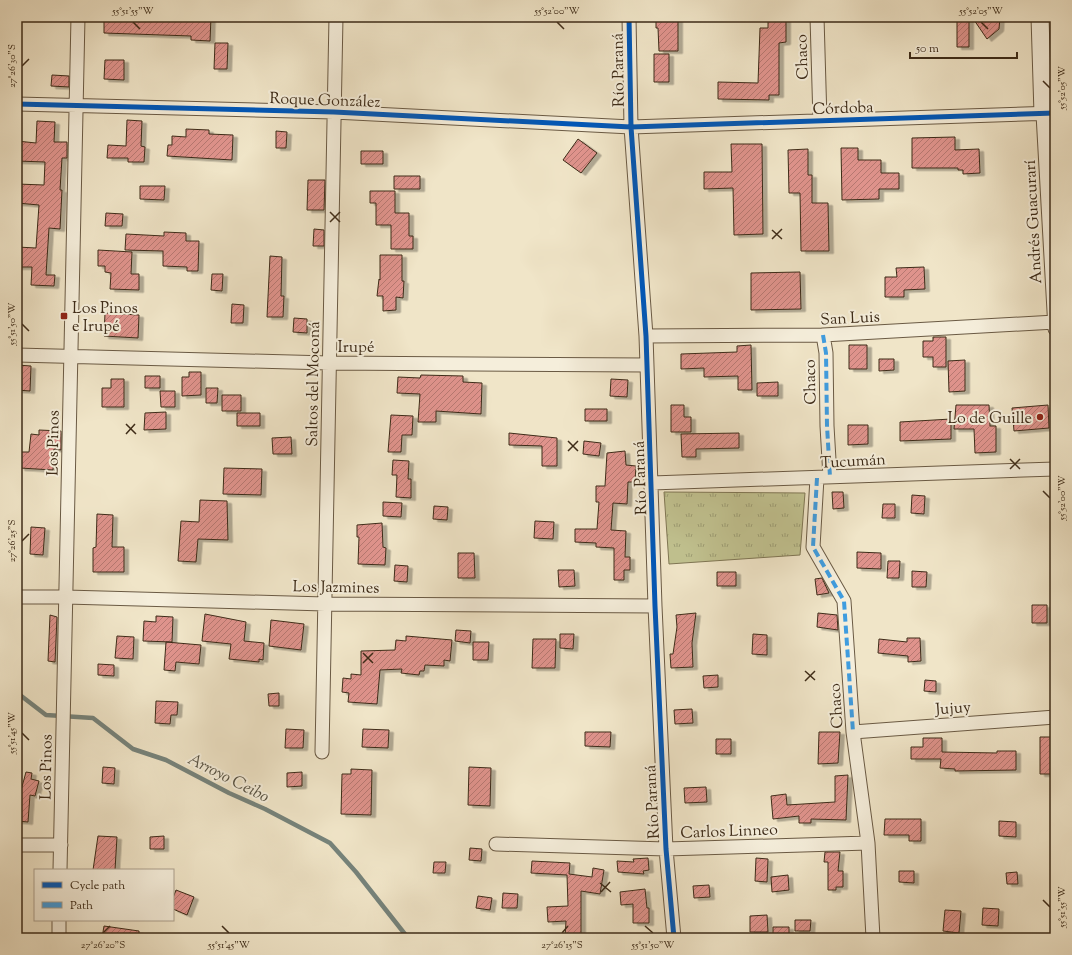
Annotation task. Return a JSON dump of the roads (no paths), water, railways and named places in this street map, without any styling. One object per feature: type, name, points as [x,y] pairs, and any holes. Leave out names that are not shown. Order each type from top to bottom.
[{"type":"street","name":"Los Pinos","points":[[60,869],[78,17]]},
{"type":"street","name":"Saltos del Moconá","points":[[322,752],[336,17]]},
{"type":"street","name":"Río Paraná","points":[[629,17],[631,127],[646,336],[655,606],[666,849],[674,938]]},
{"type":"street","name":"Chaco","points":[[816,17],[820,121]]},
{"type":"street","points":[[1040,17],[1049,113]]},
{"type":"street","name":"Roque González","points":[[17,104],[334,112],[631,127]]},
{"type":"street","name":"Córdoba","points":[[631,127],[1049,113]]},
{"type":"street","name":"Andrés Guacurarí","points":[[1049,113],[1055,329]]},
{"type":"street","name":"San Luis","points":[[646,336],[823,336],[1055,322]]},
{"type":"street","name":"Chaco","points":[[823,336],[826,354],[827,426],[824,478],[813,547],[844,601],[853,732],[868,842],[873,938]]},
{"type":"street","name":"Irupé","points":[[17,354],[329,363],[647,365]]},
{"type":"street","name":"Tucumán","points":[[652,483],[1055,469]]},
{"type":"street","name":"Los Jazmines","points":[[17,597],[325,604],[655,606]]},
{"type":"street","name":"Jujuy","points":[[853,732],[1055,717]]},
{"type":"street","name":"Carlos Linneo","points":[[496,844],[666,849],[868,842]]},
{"type":"street","points":[[17,845],[61,845]]},
{"type":"street","points":[[59,921],[59,938]]},
{"type":"waterway","name":"Arroyo Ceibo","points":[[17,682],[20,695],[46,715],[93,718],[133,749],[166,760],[330,843],[356,872],[408,938]]},
{"type":"place","name":"Los Pinos e Irupé","points":[[64,316]]},
{"type":"place","name":"Lo de Guille","points":[[1040,417]]}]
